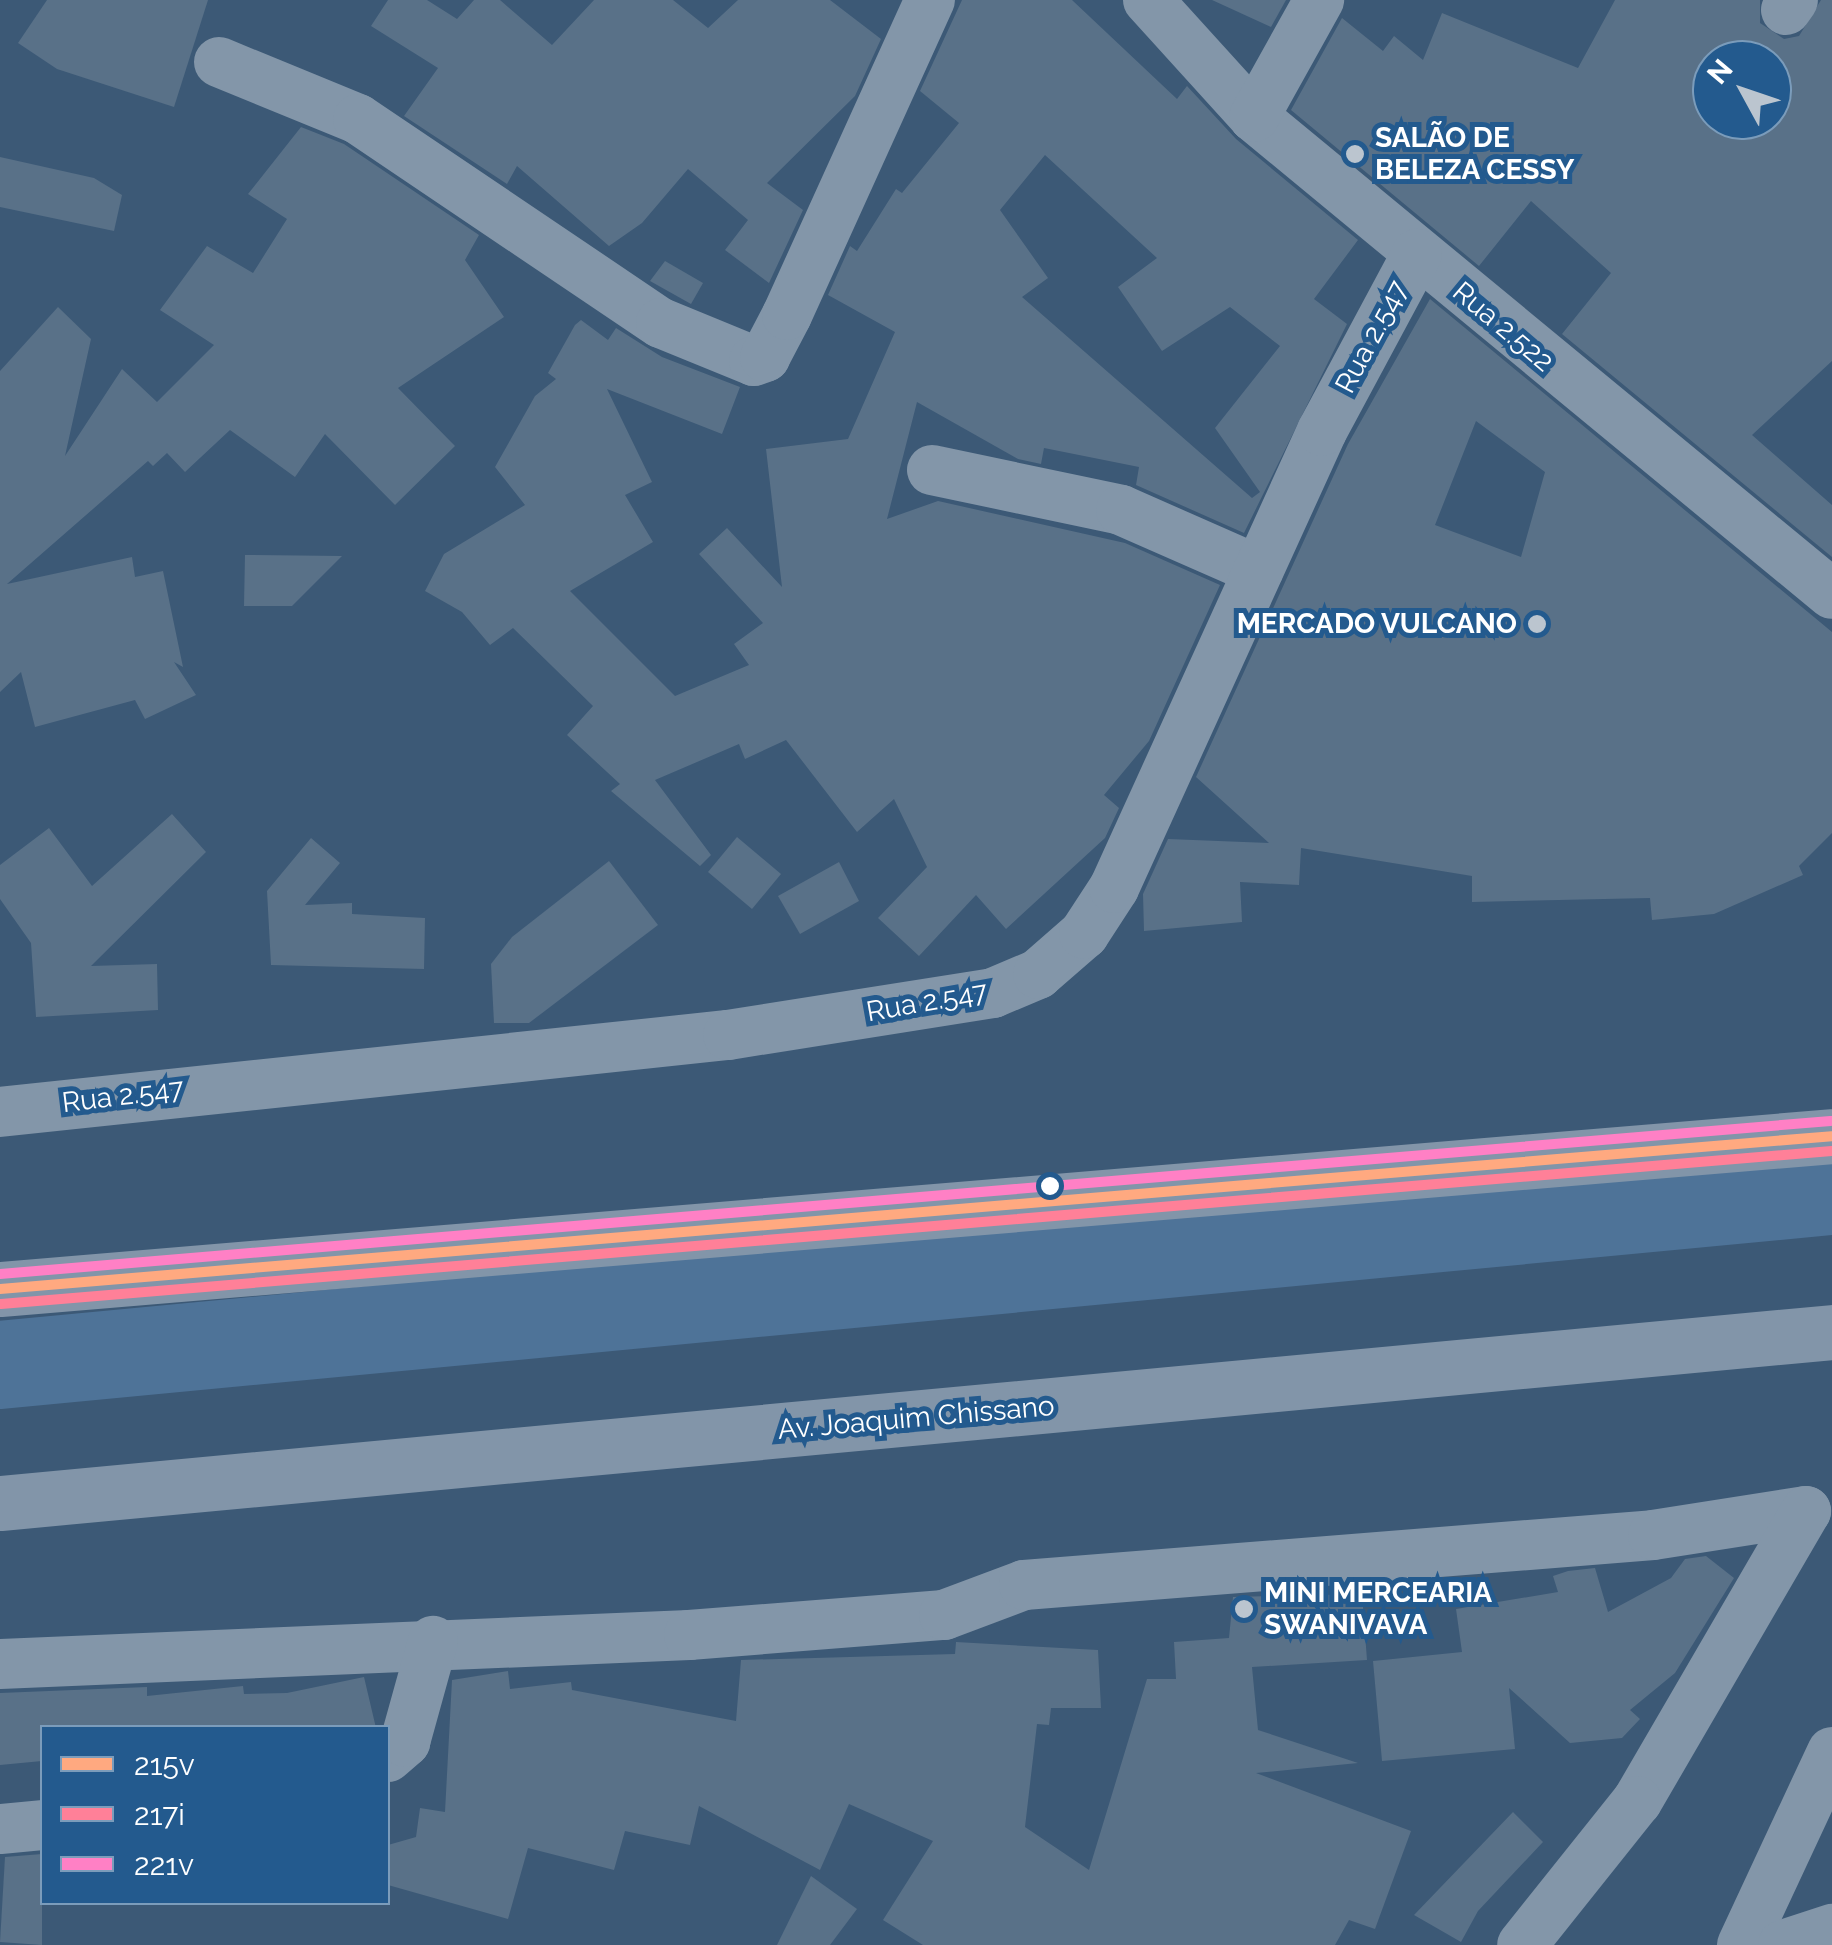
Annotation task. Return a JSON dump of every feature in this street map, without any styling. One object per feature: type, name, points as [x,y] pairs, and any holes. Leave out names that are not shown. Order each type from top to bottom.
[{"type":"main road","points":[[0,1289],[1832,1136]]},
{"type":"main road","name":"Av. Joaquim Chissano","points":[[0,1503],[1832,1332]]},
{"type":"street","points":[[219,62],[358,119],[661,323],[754,361],[765,357],[787,315],[930,0]]},
{"type":"street","name":"Rua 2.522","points":[[1148,0],[1254,117],[1832,594]]},
{"type":"street","points":[[1254,117],[1319,0]]},
{"type":"street","name":"Rua 2.547","points":[[0,1112],[728,1035],[993,993],[1038,974],[1084,934],[1114,888],[1258,570],[1417,254]]},
{"type":"street","points":[[932,470],[1121,510],[1258,570]]},
{"type":"street","points":[[0,1664],[433,1641],[690,1635],[944,1615],[1024,1585],[1614,1538],[1806,1510],[1637,1801],[1522,1945]]},
{"type":"street","points":[[390,1755],[405,1742],[433,1641]]},
{"type":"street","points":[[1742,1945],[1832,1752]]},
{"type":"street","points":[[0,1829],[40,1825]]},
{"type":"street","points":[[1784,1945],[1832,1929]]},
{"type":"building","points":[[47,0],[208,0],[174,107],[57,69],[18,43]]},
{"type":"building","points":[[388,0],[427,0],[457,19],[474,0],[500,0],[552,45],[594,0],[673,0],[708,28],[738,0],[830,0],[881,39],[855,96],[767,183],[803,210],[769,283],[725,250],[748,220],[688,169],[642,223],[609,246],[517,166],[507,184],[404,116],[438,68],[371,26]]},
{"type":"building","points":[[962,0],[1072,0],[1177,99],[1187,86],[1236,139],[1358,240],[1314,299],[1347,324],[1244,533],[1136,485],[1139,467],[1044,448],[1041,464],[1018,459],[917,402],[887,519],[938,501],[1125,543],[1220,585],[1149,741],[1104,795],[1119,808],[1105,838],[1006,929],[976,895],[919,956],[878,918],[927,867],[894,799],[857,832],[786,740],[745,759],[739,744],[655,780],[711,855],[700,866],[611,791],[620,784],[567,735],[593,706],[513,628],[490,645],[462,612],[425,591],[444,554],[525,505],[495,467],[535,396],[556,379],[548,373],[581,320],[608,340],[616,328],[662,357],[740,387],[722,434],[607,389],[652,482],[625,495],[653,542],[570,591],[675,696],[749,665],[734,644],[763,623],[699,554],[727,528],[782,587],[766,449],[848,439],[895,332],[828,295],[850,246],[857,251],[896,189],[902,193],[959,123],[920,91]],"holes":[[[1045,155],[1157,258],[1118,287],[1162,351],[1230,307],[1280,346],[1215,428],[1260,492],[1252,498],[1022,297],[1048,278],[1000,210]]]},
{"type":"building","points":[[1212,0],[1286,0],[1271,27]]},
{"type":"building","points":[[1615,0],[1760,0],[1760,23],[1784,39],[1799,36],[1821,0],[1832,0],[1832,361],[1752,435],[1832,505],[1832,557],[1562,334],[1611,273],[1531,201],[1479,266],[1291,110],[1342,18],[1383,51],[1394,36],[1423,60],[1442,13],[1578,68]]},
{"type":"building","points":[[301,127],[344,144],[479,235],[465,260],[504,317],[398,388],[455,446],[395,505],[325,434],[295,477],[230,430],[185,472],[167,453],[153,466],[148,461],[7,584],[132,557],[135,577],[163,571],[183,667],[174,662],[196,695],[145,719],[135,700],[35,727],[21,672],[0,692],[0,371],[58,307],[91,339],[65,456],[122,369],[157,402],[214,345],[160,310],[207,246],[253,273],[287,219],[248,194]]},
{"type":"building","points":[[0,157],[94,178],[122,195],[114,231],[0,207]]},
{"type":"building","points":[[665,261],[703,283],[691,304],[650,281]]},
{"type":"building","name":"MERCADO VULCANO","points":[[1430,299],[1832,632],[1832,833],[1799,866],[1803,875],[1714,914],[1652,920],[1650,898],[1472,902],[1472,876],[1301,848],[1299,885],[1240,882],[1242,922],[1144,931],[1143,894],[1168,839],[1269,843],[1196,777],[1348,444]],"holes":[[[1476,421],[1545,472],[1521,557],[1435,525]]]},
{"type":"building","points":[[245,555],[342,556],[292,606],[244,606]]},
{"type":"building","points":[[172,814],[206,852],[91,966],[157,964],[158,1010],[36,1017],[31,943],[0,899],[0,865],[49,828],[92,886]]},
{"type":"building","points":[[737,837],[781,874],[752,909],[708,872]]},
{"type":"building","points":[[311,838],[340,863],[305,905],[352,903],[352,914],[425,918],[424,969],[271,965],[267,891]]},
{"type":"building","points":[[609,861],[658,925],[529,1023],[494,1023],[491,964],[512,937]]},
{"type":"building","points":[[839,862],[859,901],[800,934],[778,896]]},
{"type":"building","points":[[1706,1556],[1734,1578],[1675,1673],[1630,1710],[1640,1719],[1622,1738],[1570,1743],[1509,1688],[1515,1749],[1382,1761],[1373,1661],[1462,1652],[1456,1609],[1558,1592],[1553,1576],[1568,1571],[1595,1568],[1608,1612],[1671,1578],[1685,1559]]},
{"type":"building","points":[[1362,1594],[1367,1660],[1252,1667],[1258,1730],[1358,1763],[1256,1773],[1411,1831],[1375,1929],[1349,1920],[1335,1945],[923,1945],[883,1920],[933,1841],[849,1804],[820,1870],[699,1806],[690,1845],[625,1831],[614,1870],[528,1848],[508,1919],[390,1886],[390,1844],[416,1837],[420,1808],[445,1812],[452,1680],[508,1671],[510,1689],[571,1682],[572,1690],[736,1721],[741,1660],[955,1654],[956,1642],[1098,1650],[1101,1708],[1051,1708],[1049,1725],[1037,1724],[1025,1827],[1089,1870],[1147,1679],[1176,1679],[1174,1642],[1229,1638],[1233,1597]]},
{"type":"building","points":[[364,1677],[375,1725],[40,1725],[40,1761],[0,1765],[0,1693],[147,1687],[147,1696],[243,1686],[244,1694],[287,1693]]},
{"type":"building","points":[[1513,1812],[1543,1842],[1478,1911],[1461,1942],[1414,1915]]},
{"type":"building","points":[[40,1854],[42,1945],[0,1942],[5,1857]]},
{"type":"building","points":[[811,1876],[857,1909],[830,1945],[777,1945]]},
{"type":"waterway","points":[[0,1365],[1832,1191]]},
{"type":"transit line","name":"221v","points":[[0,1274],[1831,1121]]},
{"type":"transit line","name":"215v","points":[[0,1289],[1832,1136]]},
{"type":"transit line","name":"217i","points":[[1,1304],[1832,1151]]},
{"type":"place","name":"SALÃO DE BELEZA CESSY","points":[[1355,154]]},
{"type":"place","name":"MERCADO VULCANO","points":[[1537,624]]},
{"type":"place","name":"MINI MERCEARIA SWANIVAVA","points":[[1244,1609]]}]
